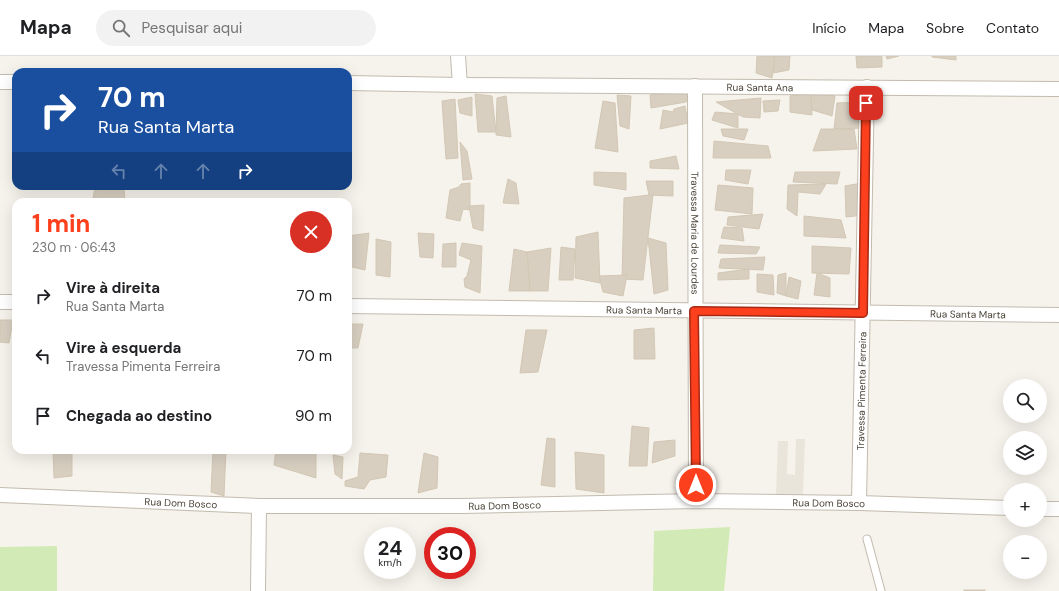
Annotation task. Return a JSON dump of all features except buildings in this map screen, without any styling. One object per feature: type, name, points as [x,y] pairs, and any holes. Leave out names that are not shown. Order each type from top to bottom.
[{"type":"street","points":[[458,56],[460,85]]},
{"type":"street","points":[[0,82],[12,82]]},
{"type":"street","name":"Rua Santa Ana","points":[[352,83],[1059,89]]},
{"type":"street","name":"Travessa Maria de Lourdes","points":[[695,86],[694,311],[696,501]]},
{"type":"street","name":"Travessa Pimenta Ferreira","points":[[860,503],[867,87]]},
{"type":"street","points":[[0,302],[12,302]]},
{"type":"street","name":"Rua Santa Marta","points":[[352,306],[1059,315]]},
{"type":"street","name":"Rua Dom Bosco","points":[[0,495],[259,506],[462,506],[696,501],[860,503],[1003,508]]},
{"type":"street","points":[[258,591],[259,506]]},
{"type":"street","points":[[1047,509],[1059,509]]},
{"type":"lane","points":[[868,539],[881,591]]},
{"type":"shaded area","points":[[796,439],[805,439],[803,495],[776,494],[778,441],[788,441],[787,474],[795,475]]},
{"type":"green space","points":[[730,527],[724,591],[653,591],[654,531]]},
{"type":"green space","points":[[57,546],[57,591],[0,591],[0,547]]},
{"type":"route","points":[[696,485],[694,311],[863,313],[866,103]]}]
